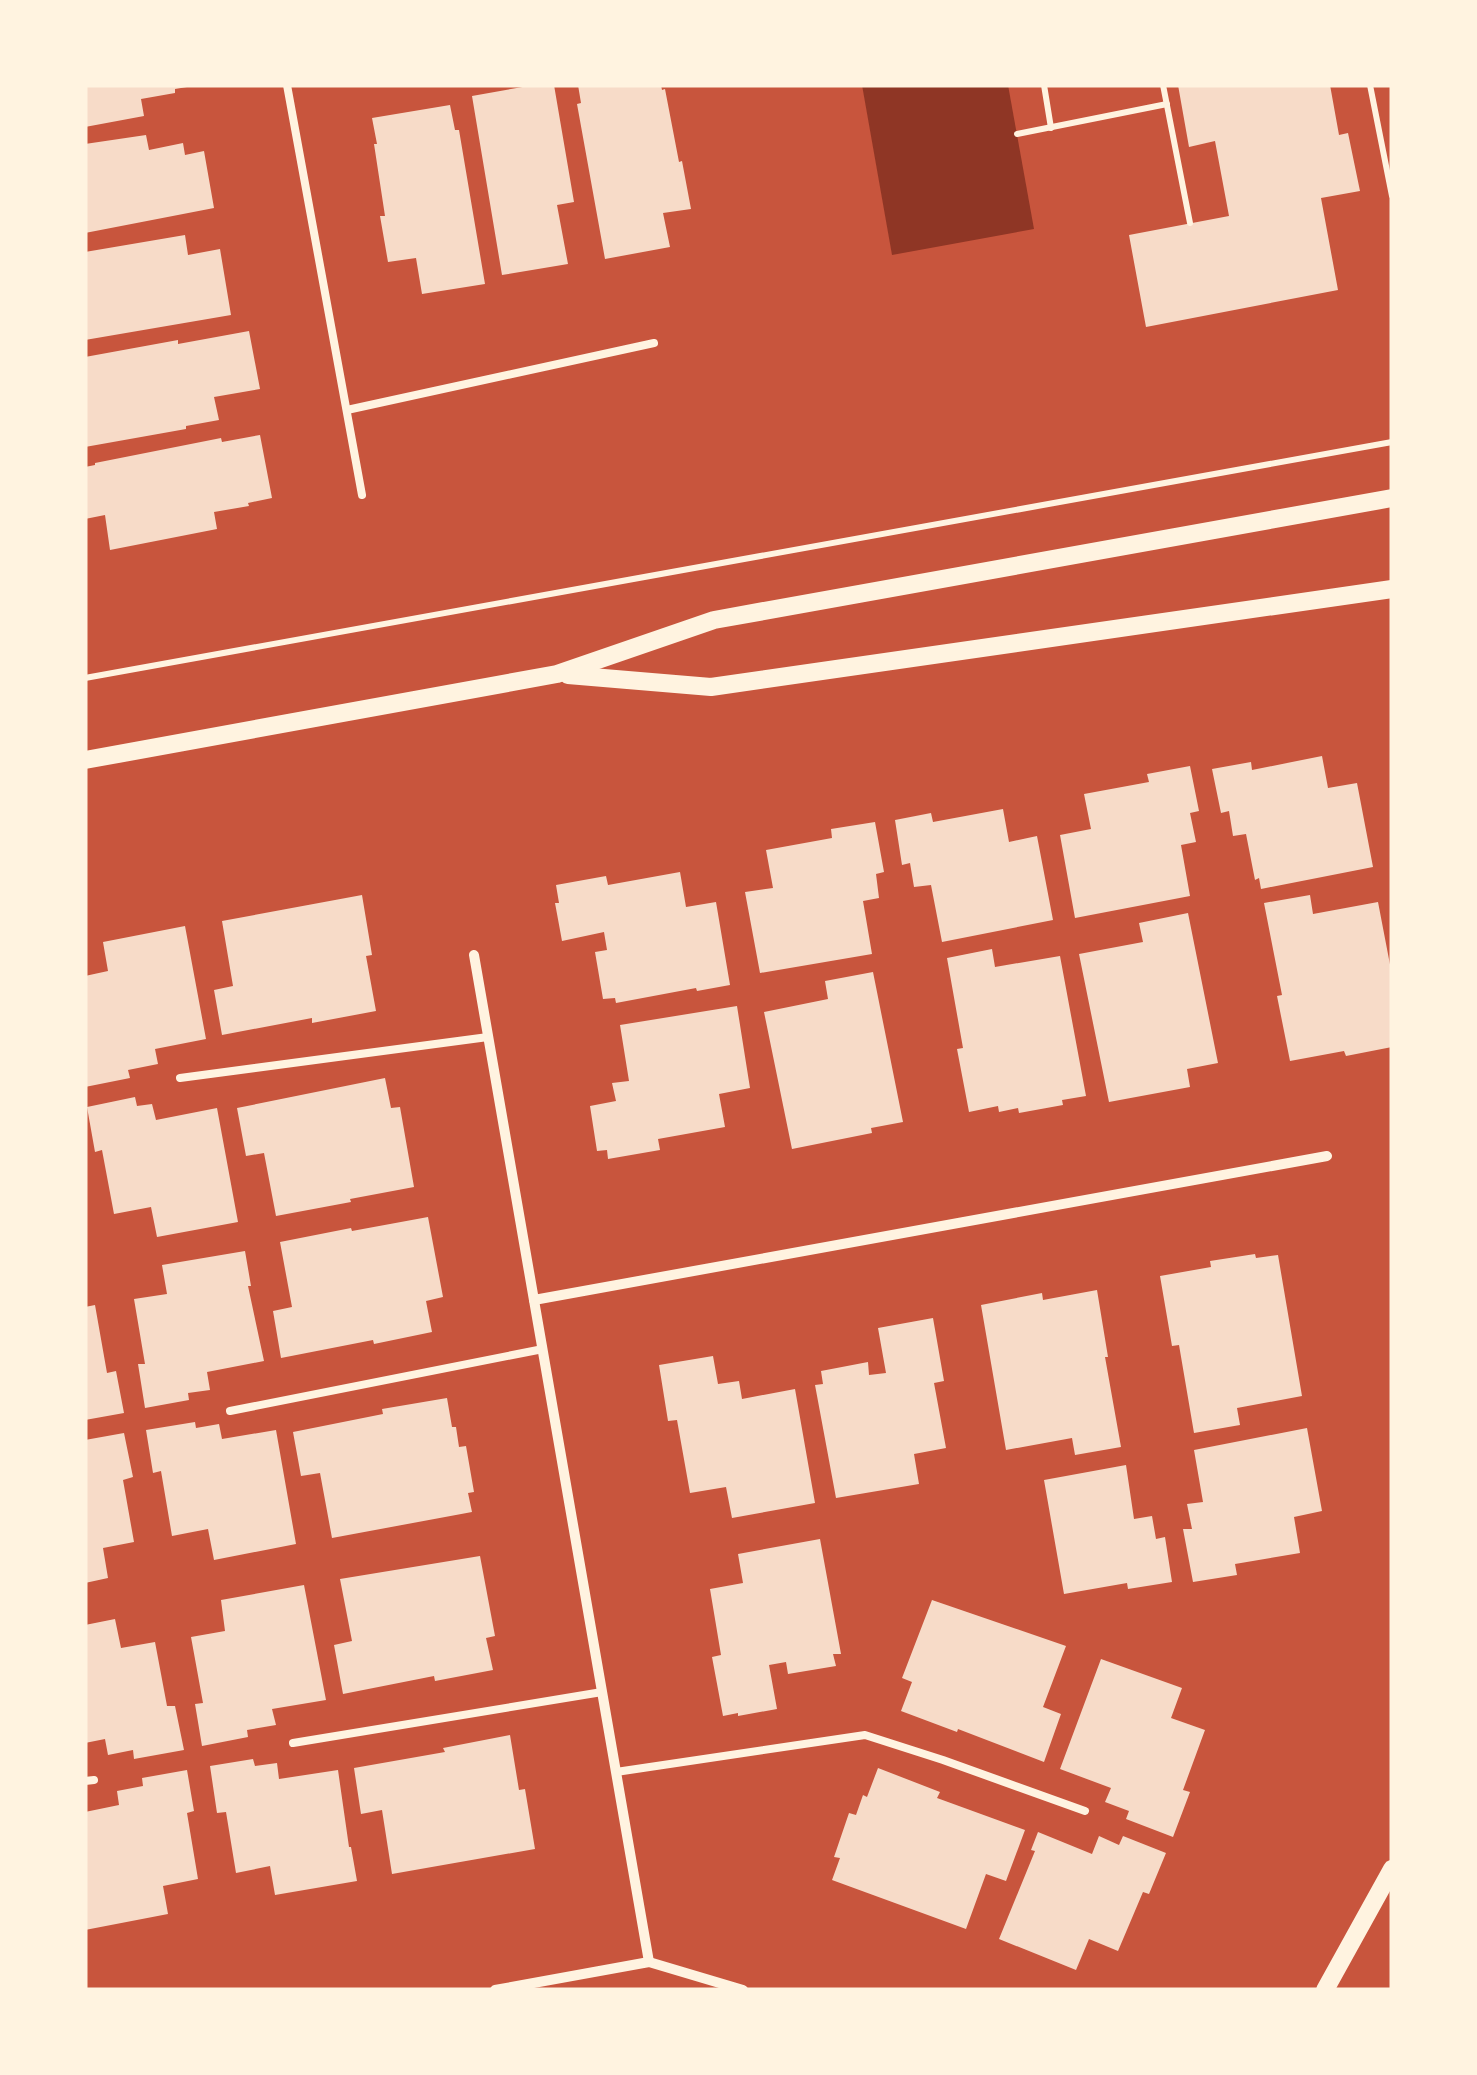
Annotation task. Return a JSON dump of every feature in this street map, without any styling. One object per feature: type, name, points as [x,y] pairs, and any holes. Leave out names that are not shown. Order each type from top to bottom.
[{"type":"street","points":[[85,760],[557,674],[714,620],[1392,498]]},
{"type":"street","points":[[557,674],[710,687],[1392,589]]},
{"type":"street","points":[[474,955],[649,1962]]},
{"type":"street","points":[[534,1300],[1328,1156]]},
{"type":"street","points":[[1325,1990],[1392,1869]]},
{"type":"street","points":[[496,1990],[649,1962],[743,1990]]},
{"type":"lane","points":[[288,85],[362,495]]},
{"type":"lane","points":[[347,410],[654,342]]},
{"type":"lane","points":[[180,1078],[488,1037]]},
{"type":"lane","points":[[230,1411],[543,1349]]},
{"type":"lane","points":[[293,1743],[602,1692]]},
{"type":"lane","points":[[616,1772],[865,1736],[1085,1811]]},
{"type":"path","points":[[1044,85],[1051,128]]},
{"type":"path","points":[[1163,85],[1190,223]]},
{"type":"path","points":[[1370,85],[1392,196]]},
{"type":"path","points":[[1017,134],[1167,104]]},
{"type":"path","points":[[85,678],[1392,442]]},
{"type":"shaded area","points":[[862,85],[1008,85],[1034,229],[892,255]]},
{"type":"building","points":[[85,85],[187,87],[141,99],[144,116],[85,127]]},
{"type":"building","points":[[554,85],[574,202],[557,205],[568,264],[502,275],[472,96]]},
{"type":"building","points":[[578,85],[661,85],[665,89],[691,209],[663,213],[670,247],[605,259],[577,104],[581,103]]},
{"type":"building","points":[[1178,85],[1330,85],[1339,135],[1348,133],[1360,191],[1321,198],[1338,290],[1146,327],[1129,235],[1229,216],[1215,141],[1189,147]]},
{"type":"building","points":[[450,105],[455,130],[459,130],[485,284],[422,294],[416,258],[388,262],[372,118]]},
{"type":"building","points":[[146,135],[149,150],[183,143],[185,155],[204,151],[214,208],[85,233],[85,144]]},
{"type":"building","points":[[185,235],[188,255],[220,249],[231,315],[85,340],[85,252]]},
{"type":"building","points":[[249,331],[260,389],[214,397],[219,420],[85,447],[85,357]]},
{"type":"building","points":[[260,435],[272,498],[214,512],[217,529],[110,550],[105,515],[85,519],[85,467],[221,438],[222,442]]},
{"type":"building","points":[[1322,756],[1328,788],[1357,783],[1373,867],[1261,889],[1259,878],[1255,880],[1246,834],[1233,836],[1229,811],[1221,813],[1212,769],[1251,762],[1252,770]]},
{"type":"building","points":[[1190,766],[1199,811],[1190,813],[1196,842],[1181,845],[1190,896],[1075,918],[1060,835],[1091,829],[1084,794],[1149,782],[1147,774]]},
{"type":"building","points":[[1003,809],[1009,842],[1037,836],[1053,920],[942,942],[931,885],[914,887],[910,863],[902,865],[895,820],[931,813],[933,822]]},
{"type":"building","points":[[875,822],[884,872],[876,874],[879,898],[863,901],[872,954],[760,973],[745,892],[773,888],[766,850],[832,838],[831,829]]},
{"type":"building","points":[[680,872],[686,907],[716,902],[730,985],[616,1003],[615,998],[603,999],[595,952],[607,950],[604,932],[562,941],[556,885],[606,876],[608,885]]},
{"type":"building","points":[[362,895],[372,955],[366,956],[376,1011],[222,1035],[214,990],[233,986],[222,921]]},
{"type":"building","points":[[1310,895],[1313,914],[1378,902],[1392,975],[1392,1047],[1290,1061],[1264,903]]},
{"type":"building","points":[[1188,913],[1218,1063],[1187,1069],[1190,1087],[1109,1102],[1079,954],[1143,942],[1139,923]]},
{"type":"building","points":[[185,926],[206,1039],[155,1049],[158,1064],[128,1070],[130,1078],[85,1087],[85,976],[108,971],[103,942]]},
{"type":"building","points":[[992,949],[995,967],[1060,956],[1086,1096],[1062,1100],[1063,1105],[1019,1113],[1018,1108],[999,1112],[998,1106],[969,1112],[957,1049],[963,1048],[947,958]]},
{"type":"building","points":[[873,972],[903,1122],[871,1128],[872,1133],[792,1149],[764,1012],[828,999],[825,981]]},
{"type":"building","points":[[737,1006],[750,1088],[719,1094],[725,1127],[658,1139],[660,1150],[608,1159],[607,1150],[597,1151],[590,1106],[616,1101],[612,1083],[629,1081],[620,1025]]},
{"type":"building","points":[[385,1078],[391,1108],[400,1107],[414,1187],[276,1216],[264,1153],[246,1156],[237,1108]]},
{"type":"building","points":[[135,1097],[137,1106],[152,1104],[156,1120],[217,1108],[238,1222],[157,1237],[151,1207],[114,1214],[102,1150],[95,1152],[87,1107]]},
{"type":"building","points":[[428,1217],[443,1297],[426,1301],[432,1332],[281,1358],[273,1311],[292,1307],[280,1242]]},
{"type":"building","points":[[245,1251],[248,1286],[264,1361],[207,1372],[210,1390],[188,1393],[189,1400],[145,1408],[138,1364],[145,1364],[134,1299],[167,1294],[162,1265]]},
{"type":"building","points":[[1255,1254],[1256,1258],[1278,1255],[1302,1396],[1237,1408],[1240,1425],[1194,1433],[1179,1345],[1172,1346],[1160,1276],[1211,1267],[1210,1261]]},
{"type":"building","points":[[1097,1290],[1121,1447],[1075,1455],[1072,1438],[1006,1450],[981,1305],[1042,1293],[1043,1300]]},
{"type":"building","points":[[95,1305],[107,1373],[116,1371],[124,1413],[85,1420],[85,1307]]},
{"type":"building","points":[[933,1318],[944,1381],[934,1383],[946,1448],[914,1454],[919,1484],[836,1498],[815,1385],[823,1384],[821,1371],[868,1362],[869,1375],[886,1373],[878,1328]]},
{"type":"building","points":[[713,1356],[718,1384],[739,1381],[742,1399],[795,1389],[815,1503],[732,1518],[726,1487],[690,1493],[677,1420],[668,1421],[659,1365]]},
{"type":"building","points":[[447,1398],[459,1447],[466,1446],[474,1492],[468,1493],[472,1512],[332,1538],[320,1473],[301,1476],[293,1432],[383,1414],[382,1409]]},
{"type":"building","points":[[195,1422],[196,1428],[219,1424],[222,1439],[276,1430],[296,1544],[214,1560],[208,1529],[172,1536],[161,1471],[153,1473],[146,1430]]},
{"type":"building","points":[[1307,1428],[1322,1511],[1294,1517],[1300,1553],[1235,1564],[1237,1575],[1193,1582],[1183,1529],[1192,1529],[1187,1504],[1203,1502],[1194,1450]]},
{"type":"building","points":[[124,1433],[133,1477],[123,1480],[134,1542],[103,1548],[108,1578],[85,1583],[85,1440]]},
{"type":"building","points":[[1126,1465],[1134,1519],[1152,1516],[1156,1539],[1165,1537],[1172,1582],[1128,1589],[1127,1583],[1064,1594],[1044,1480]]},
{"type":"building","points":[[820,1539],[841,1654],[833,1654],[836,1666],[788,1674],[786,1662],[769,1665],[777,1709],[723,1716],[712,1657],[721,1655],[710,1589],[743,1583],[738,1554]]},
{"type":"building","points":[[480,1556],[495,1636],[486,1638],[493,1670],[435,1681],[434,1676],[343,1694],[334,1645],[352,1641],[340,1579]]},
{"type":"building","points":[[304,1585],[326,1700],[272,1709],[276,1725],[247,1730],[248,1737],[202,1746],[195,1704],[203,1703],[191,1637],[225,1631],[221,1600]]},
{"type":"building","points":[[932,1600],[1066,1646],[1043,1707],[1061,1714],[1044,1762],[901,1711],[912,1682],[902,1678]]},
{"type":"building","points":[[115,1619],[121,1648],[155,1642],[167,1706],[175,1706],[184,1750],[134,1759],[133,1750],[108,1755],[105,1739],[85,1743],[85,1625]]},
{"type":"building","points":[[1101,1659],[1182,1688],[1171,1718],[1205,1730],[1183,1790],[1190,1792],[1173,1837],[1126,1819],[1129,1811],[1105,1802],[1111,1788],[1060,1769]]},
{"type":"building","points":[[510,1735],[519,1790],[525,1789],[535,1849],[392,1874],[382,1810],[361,1814],[354,1768],[445,1752],[443,1748]]},
{"type":"building","points":[[253,1759],[255,1766],[277,1763],[279,1779],[338,1770],[357,1881],[275,1895],[270,1866],[236,1873],[226,1812],[217,1813],[210,1766]]},
{"type":"building","points":[[878,1768],[940,1792],[937,1798],[1025,1830],[1006,1881],[986,1874],[966,1929],[832,1880],[840,1858],[834,1857],[849,1813],[856,1815]]},
{"type":"building","points":[[187,1770],[194,1811],[187,1813],[198,1879],[163,1886],[168,1914],[85,1930],[85,1812],[119,1805],[117,1791],[143,1786],[142,1778]]},
{"type":"building","points":[[1038,1832],[1092,1854],[1099,1836],[1119,1845],[1123,1836],[1166,1853],[1149,1894],[1143,1892],[1118,1951],[1089,1939],[1076,1970],[999,1939],[1035,1851],[1031,1850]]}]
